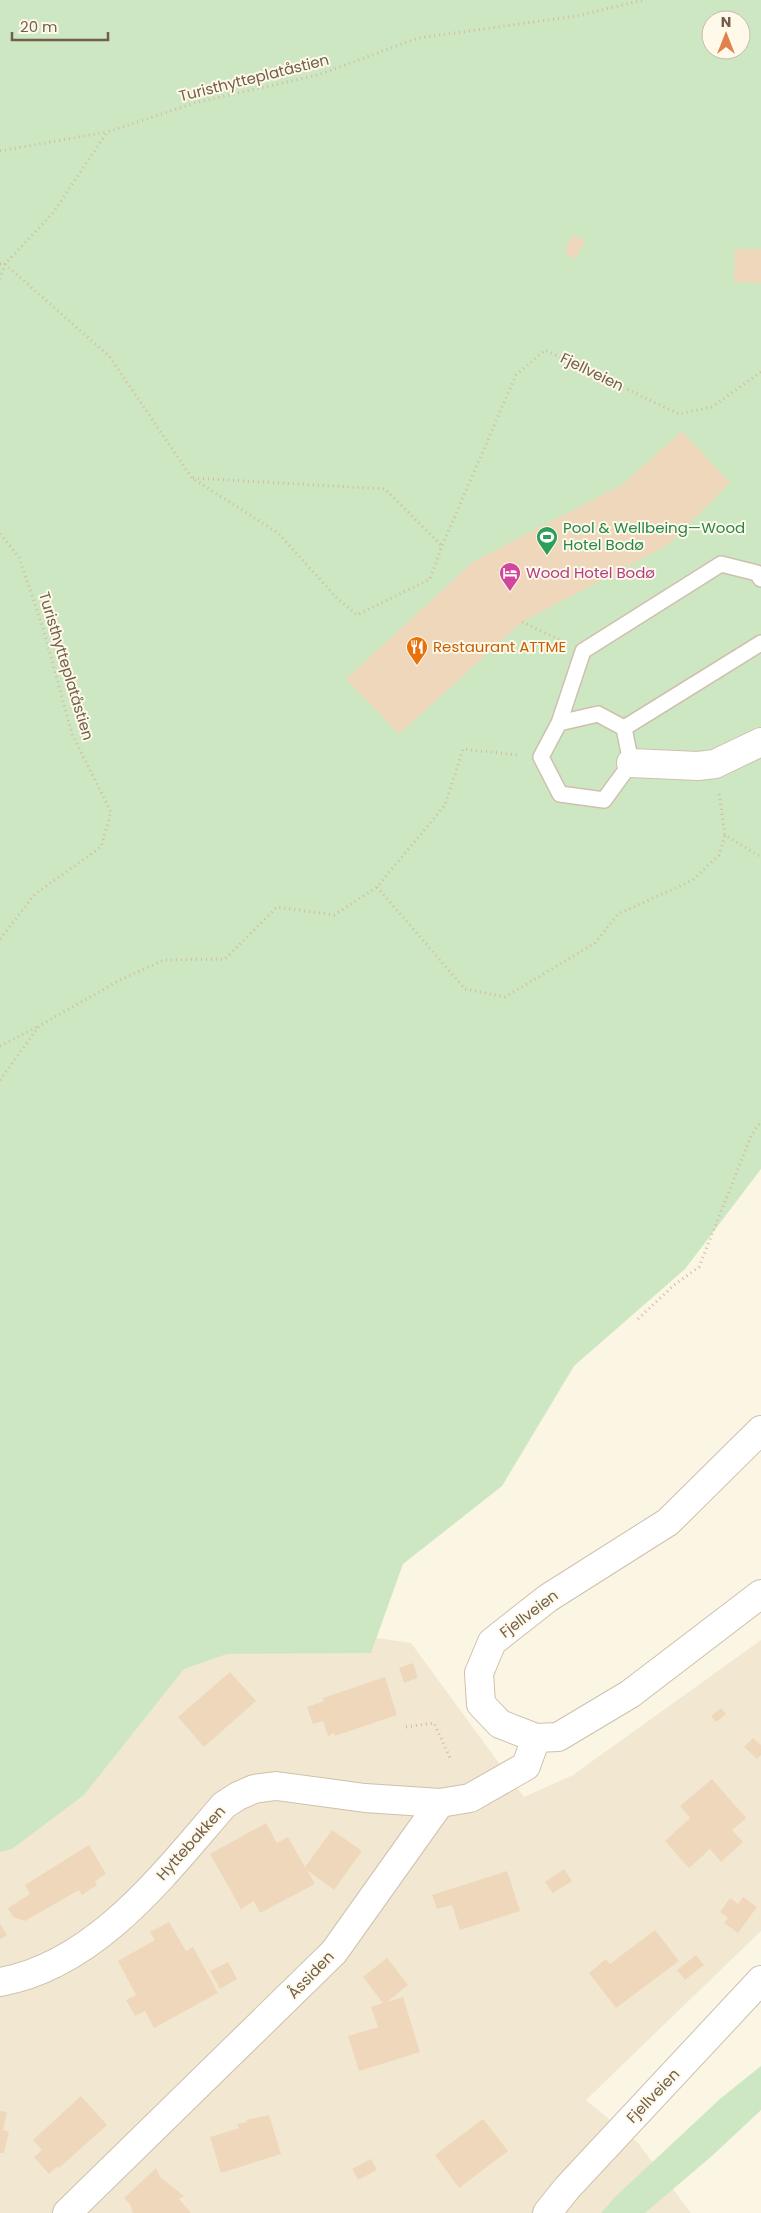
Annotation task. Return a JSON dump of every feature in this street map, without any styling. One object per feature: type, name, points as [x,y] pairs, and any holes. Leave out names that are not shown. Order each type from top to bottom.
[{"type":"street","points":[[631,763],[698,766],[715,764],[761,742]]},
{"type":"street","name":"Fjellveien","points":[[761,1430],[668,1522],[548,1598],[492,1642],[479,1673],[481,1704],[500,1724],[536,1738],[558,1737],[630,1694],[761,1594]]},
{"type":"street","points":[[440,1803],[470,1798],[526,1766],[536,1738]]},
{"type":"street","name":"Hyttebakken","points":[[0,1982],[14,1979],[55,1963],[98,1936],[140,1901],[224,1805],[254,1789],[276,1786],[365,1798],[440,1803]]},
{"type":"street","name":"Åssiden","points":[[68,2213],[334,1952],[440,1803]]},
{"type":"street","name":"Fjellveien","points":[[547,2213],[567,2188],[761,1980]]},
{"type":"lane","points":[[624,728],[631,763],[604,800],[560,794],[541,757],[559,723],[583,651],[721,564],[757,573],[761,579]]},
{"type":"lane","points":[[624,728],[761,643]]},
{"type":"lane","points":[[559,723],[598,714],[624,728]]},
{"type":"path","name":"Turisthytteplatåstien","points":[[0,151],[107,132],[198,102],[318,75],[418,38],[576,16],[644,0]]},
{"type":"path","points":[[0,279],[5,264],[53,213],[107,132]]},
{"type":"path","points":[[0,264],[5,264],[109,356],[192,478],[385,489],[442,546]]},
{"type":"path","name":"Fjellveien","points":[[192,478],[278,533],[336,597],[357,615],[430,579],[442,546],[516,375],[545,350],[679,414],[712,408],[761,372]]},
{"type":"path","name":"Turisthytteplatåstien","points":[[0,534],[19,557],[43,628],[72,734],[111,812],[101,847],[35,894],[0,939]]},
{"type":"path","points":[[522,622],[583,651]]},
{"type":"path","points":[[0,1046],[120,980],[164,960],[226,959],[277,907],[334,915],[377,887],[445,805],[463,749],[541,757]]},
{"type":"path","points":[[377,887],[465,989],[505,997],[595,943],[618,914],[693,880],[719,855],[726,835],[719,790]]},
{"type":"path","points":[[726,835],[761,857]]},
{"type":"path","points":[[0,1080],[39,1026]]},
{"type":"path","points":[[638,1319],[674,1285],[699,1268],[751,1136],[761,1121]]},
{"type":"path","points":[[406,1727],[434,1723],[450,1758]]},
{"type":"shaded area","points":[[259,1621],[411,1643],[524,1797],[573,1775],[761,1640],[761,1931],[586,2100],[638,2143],[691,2213],[0,2213],[0,1704]]},
{"type":"green space","points":[[0,0],[761,0],[761,1169],[685,1269],[574,1366],[502,1486],[403,1564],[371,1653],[227,1654],[184,1669],[84,1795],[12,1849],[0,1852]]},
{"type":"green space","points":[[761,2066],[761,2110],[713,2155],[645,2213],[601,2213],[615,2197],[720,2099]]},
{"type":"building","points":[[572,235],[585,240],[576,259],[564,253]]},
{"type":"building","points":[[735,249],[761,249],[761,283],[734,282]]},
{"type":"building","name":"Wood Hotel Bodø","points":[[682,431],[730,483],[668,545],[522,622],[399,734],[346,679],[473,562],[623,484]]},
{"type":"building","points":[[413,1663],[418,1678],[404,1683],[399,1668]]},
{"type":"building","points":[[230,1672],[256,1701],[204,1747],[178,1717]]},
{"type":"building","points":[[385,1677],[397,1715],[335,1736],[334,1733],[328,1736],[323,1721],[313,1724],[307,1707],[324,1701],[323,1698]]},
{"type":"building","points":[[721,1708],[726,1714],[716,1722],[711,1716]]},
{"type":"building","points":[[753,1738],[761,1745],[761,1755],[757,1759],[744,1747]]},
{"type":"building","points":[[712,1779],[746,1818],[732,1830],[743,1842],[721,1862],[710,1849],[689,1868],[665,1841],[690,1818],[680,1806]]},
{"type":"building","points":[[266,1823],[277,1843],[288,1837],[305,1867],[332,1830],[362,1851],[334,1890],[307,1870],[315,1884],[260,1913],[254,1901],[241,1909],[210,1854]]},
{"type":"building","points":[[89,1845],[106,1874],[95,1881],[97,1885],[82,1895],[79,1890],[25,1921],[13,1917],[8,1908],[30,1894],[25,1885]]},
{"type":"building","points":[[564,1869],[572,1881],[553,1893],[545,1882]]},
{"type":"building","points":[[507,1871],[520,1911],[460,1930],[452,1905],[437,1909],[432,1895]]},
{"type":"building","points":[[743,1897],[757,1907],[738,1933],[724,1923],[728,1918],[720,1912],[730,1898],[738,1904]]},
{"type":"building","points":[[169,1922],[186,1951],[193,1947],[218,1993],[154,2028],[145,2011],[135,2016],[126,2000],[136,1995],[118,1961],[155,1940],[150,1932]]},
{"type":"building","points":[[0,1924],[7,1935],[0,1939]]},
{"type":"building","points":[[655,1930],[679,1961],[616,2008],[589,1973],[606,1959],[610,1964]]},
{"type":"building","points":[[696,1955],[704,1965],[685,1980],[677,1970]]},
{"type":"building","points":[[387,1958],[408,1985],[387,2002],[403,1997],[420,2052],[359,2071],[348,2036],[378,2027],[371,2007],[383,2003],[363,1977]]},
{"type":"building","points":[[228,1962],[237,1979],[220,1989],[210,1971]]},
{"type":"building","points":[[81,2096],[107,2125],[59,2168],[57,2167],[49,2174],[34,2157],[42,2150],[33,2140]]},
{"type":"building","points":[[0,2111],[7,2112],[3,2130],[9,2132],[4,2153],[0,2153]]},
{"type":"building","points":[[269,2115],[281,2154],[221,2173],[210,2137],[239,2128],[237,2124],[247,2122],[246,2120]]},
{"type":"building","points":[[483,2119],[508,2151],[459,2188],[435,2155]]},
{"type":"building","points":[[371,2159],[377,2170],[358,2180],[352,2169]]},
{"type":"building","points":[[156,2168],[160,2177],[184,2196],[179,2199],[191,2213],[133,2213],[130,2204],[124,2198]]},
{"type":"place","name":"Pool & Wellbeing—Wood Hotel Bodø","points":[[547,556]]},
{"type":"place","name":"Wood Hotel Bodø","points":[[510,592]]},
{"type":"place","name":"Restaurant ATTME","points":[[417,666]]}]
